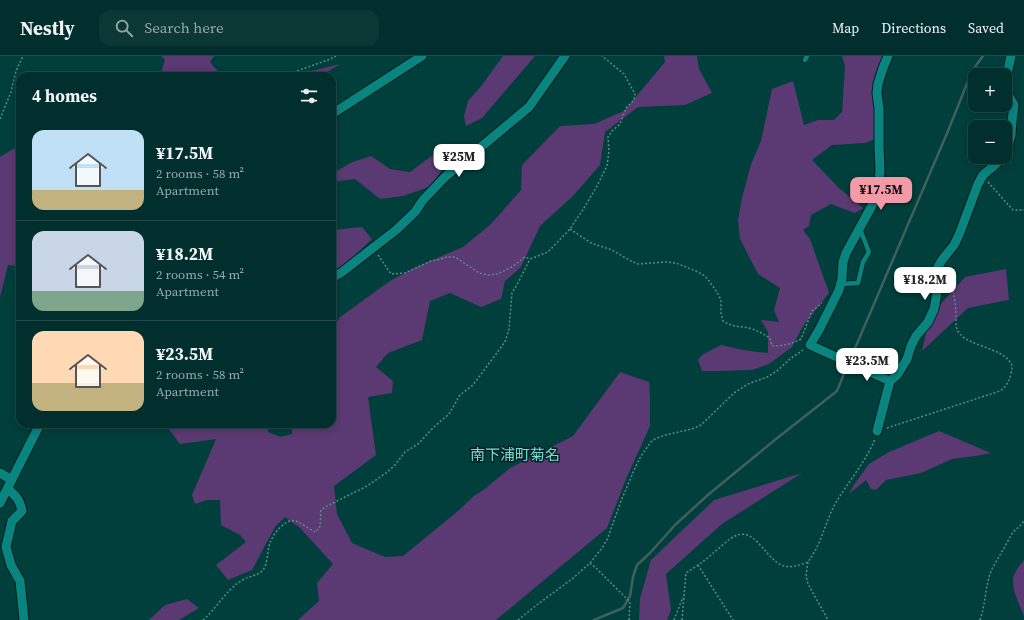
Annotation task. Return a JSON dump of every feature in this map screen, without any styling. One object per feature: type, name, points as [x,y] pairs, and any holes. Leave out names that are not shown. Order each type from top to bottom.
[{"type":"street","points":[[336,111],[422,56]]},
{"type":"street","points":[[336,276],[406,221],[432,190],[450,172],[529,107],[565,56]]},
{"type":"street","points":[[888,56],[878,84],[877,93],[879,109],[880,171],[878,190],[875,200],[845,258],[841,284],[819,330],[810,345],[890,381]]},
{"type":"street","points":[[1009,68],[1011,56]]},
{"type":"street","points":[[1012,101],[1014,105],[1012,121]]},
{"type":"street","points":[[878,431],[890,381],[897,375],[904,364],[916,336],[928,322],[934,309],[937,293],[936,274],[938,267],[954,245],[959,235],[974,193],[983,175],[996,164]]},
{"type":"street","points":[[0,503],[38,428]]},
{"type":"street","points":[[0,473],[10,484],[15,496],[20,502],[22,511],[12,521],[6,547],[11,565],[20,581],[24,620]]},
{"type":"lane","points":[[841,284],[858,283],[862,262],[869,252],[860,229]]},
{"type":"path","points":[[0,119],[11,92],[16,71],[23,56]]},
{"type":"path","points":[[295,72],[336,56]]},
{"type":"path","points":[[373,248],[391,274],[405,273],[431,260],[447,257],[455,257],[479,273],[488,275],[497,274],[512,267],[525,257],[530,259],[548,252],[570,229],[598,186],[607,166],[609,151],[608,137],[620,124],[626,108],[634,100],[635,94],[624,74],[602,56]]},
{"type":"path","points":[[983,175],[1013,210],[1024,210]]},
{"type":"path","points":[[570,229],[591,243],[612,250],[638,264],[666,262],[676,263],[698,272],[709,280],[717,292],[721,300],[721,314],[723,321],[729,325],[748,328],[759,332],[770,338],[772,346],[791,344],[801,339],[812,311],[817,306],[836,295]]},
{"type":"path","points":[[203,620],[237,584],[244,579],[256,575],[262,571],[265,566],[270,542],[286,522],[297,522],[315,532],[320,527],[320,510],[367,486],[386,473],[394,466],[405,452],[418,444],[449,414],[460,395],[473,385],[505,342],[509,329],[512,293],[530,259]]},
{"type":"path","points":[[828,620],[808,584],[806,576],[808,562],[815,551],[833,509],[865,460],[878,431],[1000,390],[1008,384],[1012,367],[1011,362],[1005,356],[972,341],[959,333],[956,324],[956,305],[948,271]]},
{"type":"path","points":[[518,620],[572,579],[590,563],[602,548],[607,540],[635,468],[641,456],[654,439],[692,429],[701,425],[734,393],[748,384],[767,377],[777,371],[790,359],[810,345]]},
{"type":"path","points":[[980,620],[992,569],[1013,532],[1024,521]]},
{"type":"path","points":[[682,620],[686,573],[734,536],[743,534],[751,537],[777,563],[791,566],[808,562]]},
{"type":"path","points":[[590,563],[630,602],[629,620]]},
{"type":"path","points":[[698,565],[733,620]]},
{"type":"path","points":[[674,620],[684,595]]},
{"type":"shaded area","points":[[161,56],[214,56],[210,62],[219,72],[161,72],[165,60]]},
{"type":"shaded area","points":[[503,56],[535,56],[482,118],[466,126],[464,116],[468,101],[482,85]]},
{"type":"shaded area","points":[[664,56],[697,56],[699,69],[712,93],[685,105],[638,107],[605,132],[600,165],[573,196],[540,226],[521,267],[505,281],[501,299],[481,307],[450,293],[430,301],[422,340],[388,353],[376,367],[393,381],[392,393],[368,397],[376,455],[334,486],[337,514],[352,543],[385,557],[403,556],[474,496],[510,468],[573,436],[620,372],[649,382],[650,426],[626,479],[607,528],[496,620],[298,620],[319,601],[317,583],[333,564],[300,528],[285,517],[275,527],[252,570],[228,580],[216,565],[246,542],[240,535],[221,525],[220,500],[207,500],[195,504],[192,495],[216,439],[180,444],[168,428],[268,428],[268,432],[280,437],[292,434],[292,428],[336,428],[336,324],[340,317],[390,281],[416,267],[463,247],[490,225],[521,190],[522,165],[560,126],[594,124],[624,111],[665,62]]},
{"type":"shaded area","points":[[842,56],[882,56],[873,91],[875,139],[865,143],[832,145],[812,160],[839,188],[863,208],[855,213],[831,204],[811,215],[809,226],[803,230],[810,239],[829,293],[803,326],[792,347],[769,364],[752,370],[702,371],[698,360],[702,355],[721,345],[768,353],[768,332],[761,320],[779,322],[774,310],[780,288],[758,274],[740,239],[738,220],[742,198],[751,164],[761,141],[772,89],[793,81],[804,125],[818,120],[834,120],[842,112],[845,66]]},
{"type":"shaded area","points":[[340,64],[327,72],[307,72]]},
{"type":"shaded area","points":[[16,148],[16,266],[8,265],[0,297],[0,157]]},
{"type":"shaded area","points":[[437,152],[454,155],[429,187],[403,196],[380,199],[355,179],[336,181],[336,172],[350,163],[371,156],[390,169],[410,172]]},
{"type":"shaded area","points":[[362,227],[372,239],[342,268],[336,281],[336,230]]},
{"type":"shaded area","points":[[1006,269],[1009,300],[968,308],[922,351],[926,333],[938,307],[965,277]]},
{"type":"shaded area","points":[[939,431],[991,453],[952,459],[921,473],[886,480],[876,490],[871,489],[866,480],[849,494],[869,464],[889,452]]},
{"type":"shaded area","points":[[802,473],[722,524],[666,574],[671,610],[667,620],[639,620],[640,598],[651,560],[714,500]]},
{"type":"shaded area","points":[[1024,560],[1024,616],[1015,593],[1013,579],[1016,571]]},
{"type":"shaded area","points":[[187,599],[199,608],[179,620],[149,620],[165,605]]},
{"type":"waterway","points":[[850,360],[948,131],[972,71],[983,56]]},
{"type":"waterway","points":[[594,620],[623,608],[630,596],[633,577],[637,565],[675,525],[709,494],[837,391],[848,364]]},
{"type":"district","name":"南下浦町菊名","points":[[515,454]]}]
